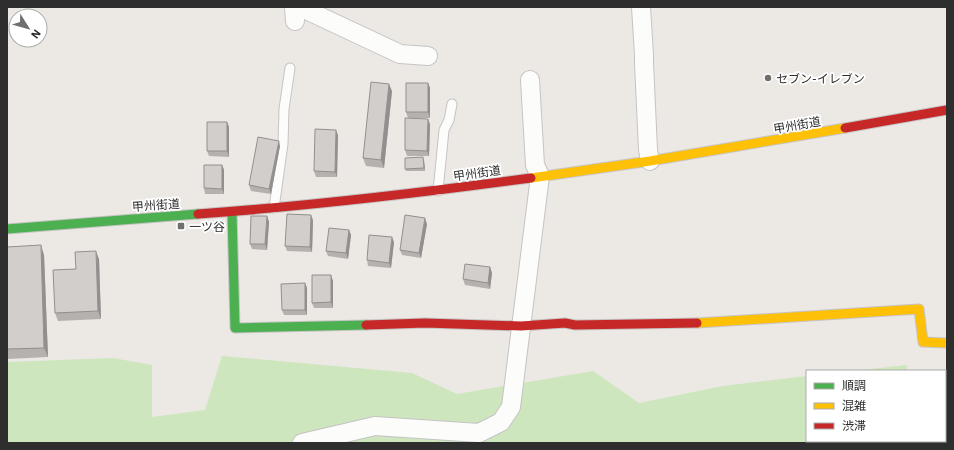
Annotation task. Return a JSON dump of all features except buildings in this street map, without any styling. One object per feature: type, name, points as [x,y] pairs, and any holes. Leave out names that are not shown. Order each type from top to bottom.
[{"type":"main road","name":"甲州街道","points":[[7,229],[107,220],[290,208],[438,191],[650,161],[947,110]]},
{"type":"main road","points":[[232,212],[235,328],[424,323],[521,326],[565,323],[575,325],[684,324],[919,309],[923,342],[947,343]]},
{"type":"street","points":[[641,7],[648,150],[650,161]]},
{"type":"street","points":[[296,12],[400,54],[428,56]]},
{"type":"street","points":[[302,443],[375,426],[479,433],[501,422],[511,407],[540,176],[535,165],[530,80]]},
{"type":"lane","points":[[274,208],[284,144],[284,109],[290,68]]},
{"type":"lane","points":[[438,191],[444,130],[450,120],[452,104]]},
{"type":"green space","points":[[222,356],[412,373],[457,394],[593,371],[639,403],[723,386],[806,376],[806,442],[910,443],[7,443],[7,362],[113,358],[152,365],[152,417],[205,410]]},
{"type":"green space","points":[[907,365],[907,370],[861,370]]},
{"type":"traffic: fast","points":[[232,212],[235,328],[366,325]]},
{"type":"traffic: fast","points":[[7,229],[198,214]]},
{"type":"traffic: slow","points":[[531,178],[650,161],[845,128]]},
{"type":"traffic: slow","points":[[697,323],[919,309],[923,342],[947,343]]},
{"type":"traffic: jam","points":[[845,128],[947,110]]},
{"type":"traffic: jam","points":[[198,214],[365,199],[531,178]]},
{"type":"traffic: jam","points":[[366,325],[425,323],[521,326],[565,323],[575,325],[697,323]]},
{"type":"place","name":"セブン-イレブン","points":[[768,78]]},
{"type":"place","name":"一ツ谷","points":[[181,226]]}]
